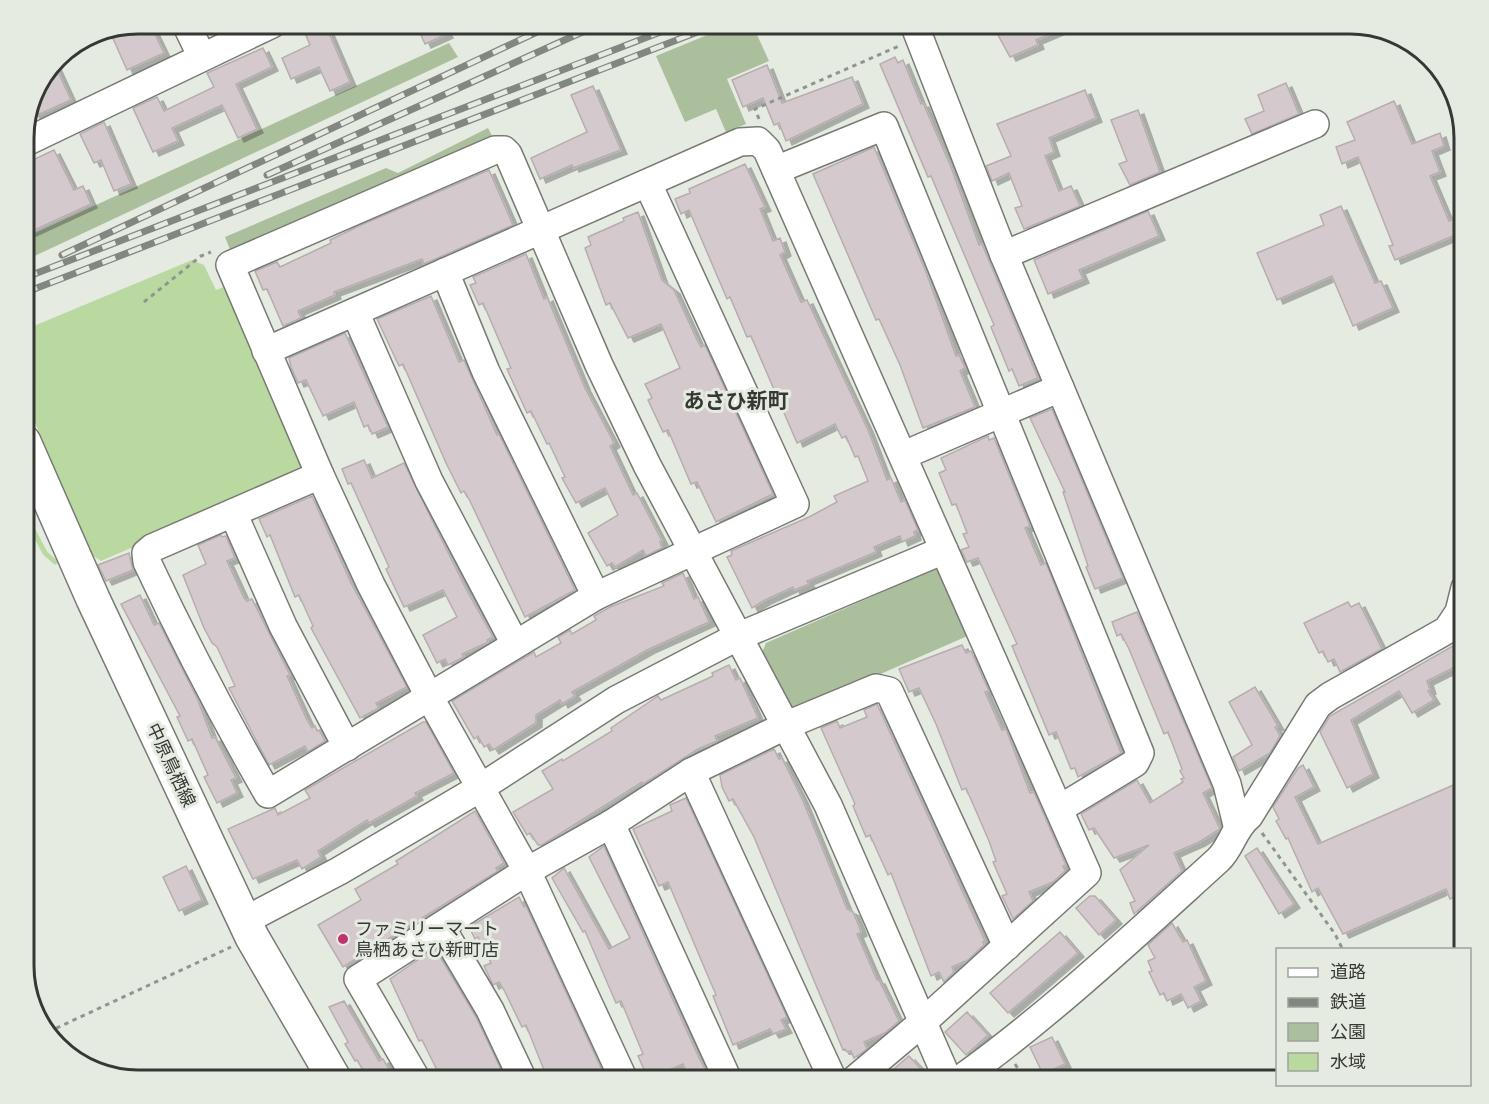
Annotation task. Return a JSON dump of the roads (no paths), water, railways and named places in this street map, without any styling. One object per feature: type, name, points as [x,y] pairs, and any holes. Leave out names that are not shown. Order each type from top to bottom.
[{"type":"main road","name":"中原鳥栖線","points":[[35,467],[93,599],[248,929],[329,1070]]},
{"type":"street","points":[[191,34],[202,57]]},
{"type":"street","points":[[35,138],[251,34]]},
{"type":"street","points":[[919,34],[1004,255],[1243,820]]},
{"type":"street","points":[[1004,255],[1315,124]]},
{"type":"street","points":[[776,170],[884,126],[1140,753],[1135,763],[1059,809]]},
{"type":"street","points":[[266,351],[741,142],[758,141],[767,150],[904,455],[1087,873],[923,1022],[866,1070]]},
{"type":"street","points":[[619,1070],[527,871],[430,698],[371,585],[320,475],[230,265],[495,150],[504,150],[508,154],[599,365],[736,637],[787,725],[828,806],[944,1070]]},
{"type":"street","points":[[320,475],[152,548],[146,553],[147,562],[183,638],[221,712],[268,794],[596,596],[691,550],[795,504],[648,184]]},
{"type":"street","points":[[445,272],[486,372],[596,596]]},
{"type":"street","points":[[355,312],[429,481],[515,644]]},
{"type":"street","points":[[904,455],[1060,388]]},
{"type":"street","points":[[233,513],[283,626],[347,747]]},
{"type":"street","points":[[248,929],[339,871],[480,788],[616,700],[736,637],[944,550]]},
{"type":"street","points":[[973,1070],[1014,1040],[1222,855],[1318,705],[1447,630],[1454,619]]},
{"type":"street","points":[[411,1070],[358,980],[527,871],[611,824],[691,772],[787,725],[876,688],[889,691],[1006,946]]},
{"type":"street","points":[[691,772],[828,1070]]},
{"type":"street","points":[[611,824],[723,1070]]},
{"type":"street","points":[[441,927],[490,1010],[518,1070]]},
{"type":"water","points":[[192,260],[204,265],[216,290],[229,285],[307,464],[303,473],[101,561],[89,553],[35,423],[35,325]]},
{"type":"waterway","points":[[35,534],[45,553],[55,562]]},
{"type":"railway","points":[[62,255],[533,34]]},
{"type":"railway","points":[[267,175],[578,34]]},
{"type":"railway","points":[[35,274],[655,34]]},
{"type":"railway","points":[[35,289],[692,34]]},
{"type":"place","name":"ファミリーマート 鳥栖あさひ新町店","points":[[343,939]]},
{"type":"district","name":"あさひ新町","points":[[736,401]]}]
